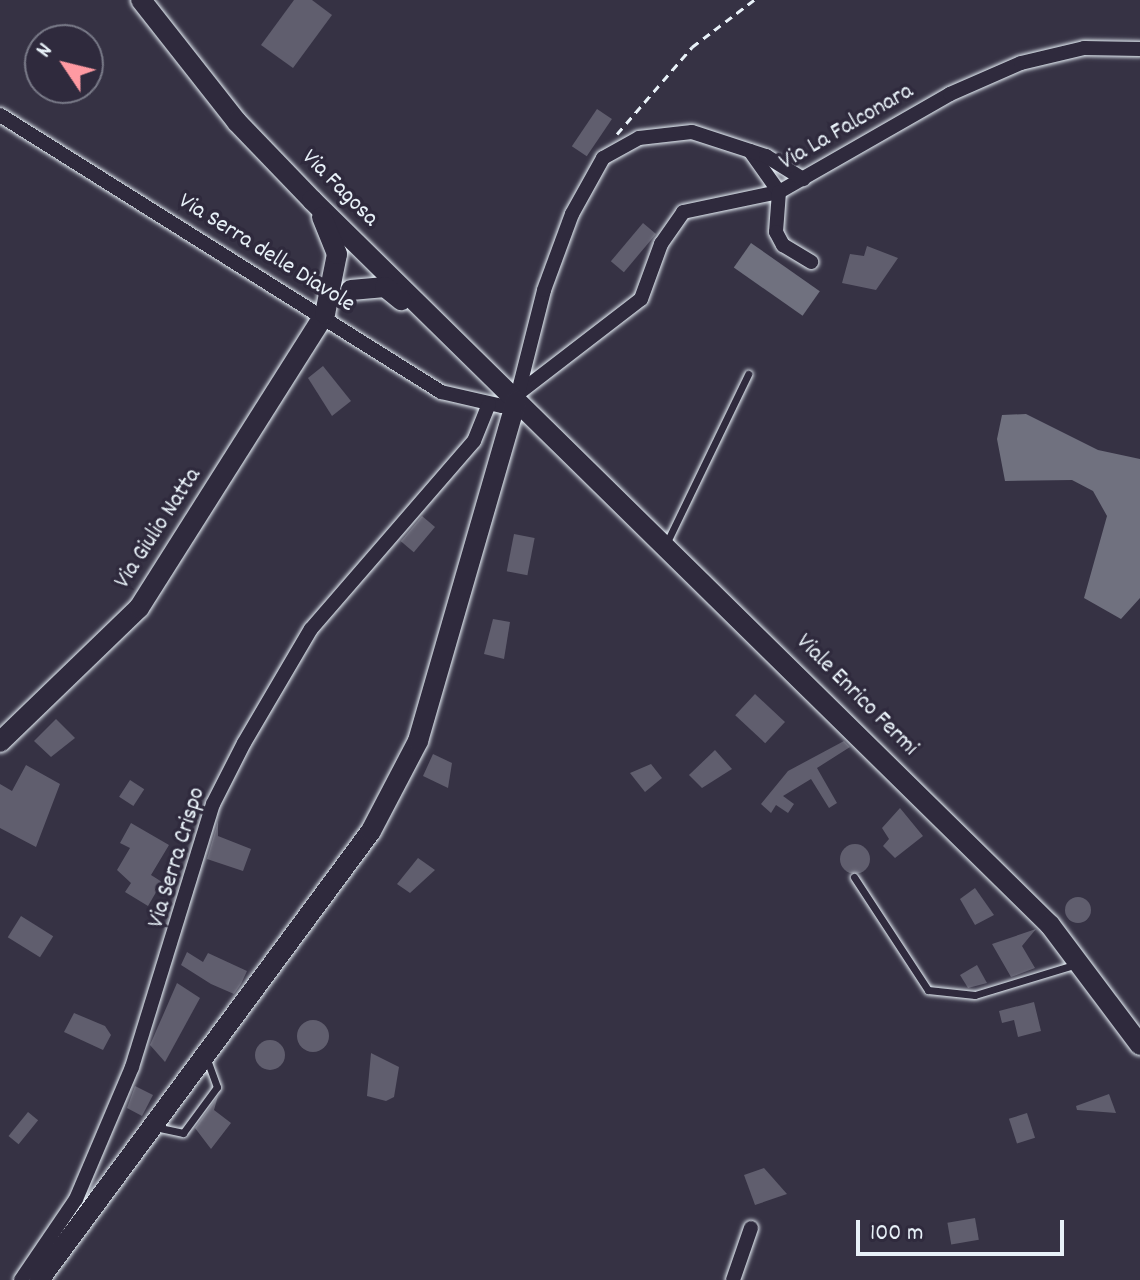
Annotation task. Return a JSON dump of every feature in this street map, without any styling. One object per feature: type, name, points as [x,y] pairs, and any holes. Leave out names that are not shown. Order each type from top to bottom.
[{"type":"street","name":"Via Fagosa","points":[[141,0],[237,122],[516,401]]},
{"type":"street","name":"Via La Falconara","points":[[516,401],[648,292],[661,244],[683,212],[779,192],[1021,63],[1084,48],[1140,49]]},
{"type":"street","name":"Via Serra delle Diavole","points":[[0,115],[325,314],[441,392],[489,404],[516,401]]},
{"type":"street","points":[[39,1280],[371,831],[418,741],[516,401],[544,290],[572,214],[603,158],[666,131],[715,137],[750,151],[803,179]]},
{"type":"street","points":[[750,151],[779,192],[776,232],[783,245],[811,262]]},
{"type":"street","points":[[312,200],[333,235],[343,285]]},
{"type":"street","points":[[343,285],[367,252]]},
{"type":"street","points":[[343,285],[385,287],[429,316]]},
{"type":"street","name":"Via Giulio Natta","points":[[0,742],[139,608],[343,285]]},
{"type":"street","name":"Viale Enrico Fermi","points":[[516,401],[666,546],[1082,962],[1140,1045]]},
{"type":"street","name":"Via Serra Crispo","points":[[21,1280],[76,1199],[120,1095],[179,934],[213,804],[251,729],[311,629],[474,441],[489,404]]},
{"type":"street","points":[[733,1280],[751,1228]]},
{"type":"lane","points":[[666,546],[748,374]]},
{"type":"lane","points":[[854,877],[928,990],[975,995],[1082,962]]},
{"type":"lane","points":[[153,1127],[183,1133],[217,1087],[206,1055]]},
{"type":"path","points":[[603,158],[666,73],[754,0]]},
{"type":"water","points":[[751,243],[820,291],[803,316],[734,268]]},
{"type":"water","points":[[1026,414],[1098,450],[1140,459],[1140,598],[1121,619],[1084,598],[1107,516],[1093,491],[1072,480],[1005,481],[997,439],[1002,415]]},
{"type":"building","points":[[294,0],[312,0],[332,15],[293,68],[261,45]]},
{"type":"building","points":[[597,109],[612,119],[587,156],[572,146]]},
{"type":"building","points":[[643,223],[656,234],[624,272],[611,261]]},
{"type":"building","points":[[867,246],[898,258],[876,290],[842,283],[850,254],[864,256]]},
{"type":"building","points":[[323,366],[351,401],[332,416],[308,378]]},
{"type":"building","points":[[422,516],[435,527],[414,552],[401,541]]},
{"type":"building","points":[[514,534],[535,538],[527,575],[507,571]]},
{"type":"building","points":[[493,619],[510,622],[504,659],[484,654]]},
{"type":"building","points":[[755,694],[785,722],[765,743],[735,715]]},
{"type":"building","points":[[56,719],[75,738],[51,757],[34,741]]},
{"type":"building","points":[[844,741],[850,747],[817,768],[837,803],[829,808],[811,779],[783,796],[794,804],[788,813],[776,805],[771,813],[761,804],[788,771]]},
{"type":"building","points":[[715,750],[732,769],[702,788],[689,775]]},
{"type":"building","points":[[433,754],[452,763],[448,788],[423,776]]},
{"type":"building","points":[[651,764],[662,778],[645,792],[630,773]]},
{"type":"building","points":[[26,765],[60,784],[36,847],[0,828],[0,784],[12,791]]},
{"type":"building","points":[[130,780],[144,789],[133,806],[119,797]]},
{"type":"building","points":[[900,808],[923,836],[895,858],[883,846],[889,839],[882,828]]},
{"type":"building","points":[[218,821],[218,836],[251,849],[243,871],[207,859]]},
{"type":"building","points":[[131,823],[169,845],[151,875],[162,882],[148,906],[125,892],[131,883],[117,870],[130,848],[120,843]]},
{"type":"building","points":[[855,844],[861,845],[869,853],[869,865],[861,873],[855,874],[849,873],[841,865],[840,859],[841,853],[849,845]]},
{"type":"building","points":[[418,858],[435,870],[410,893],[397,884]]},
{"type":"building","points":[[975,888],[994,915],[975,925],[960,899]]},
{"type":"building","points":[[1078,897],[1087,901],[1091,910],[1087,919],[1078,923],[1069,919],[1065,910],[1069,901]]},
{"type":"building","points":[[21,916],[53,936],[40,957],[8,937]]},
{"type":"building","points":[[1036,929],[1022,946],[1035,968],[1011,977],[992,944]]},
{"type":"building","points":[[187,952],[203,962],[208,953],[247,971],[234,994],[181,965]]},
{"type":"building","points":[[977,965],[987,983],[968,988],[960,975]]},
{"type":"building","points":[[177,983],[200,998],[165,1062],[150,1045]]},
{"type":"building","points":[[1034,1002],[1041,1031],[1018,1037],[1014,1020],[1002,1023],[999,1011]]},
{"type":"building","points":[[74,1013],[105,1026],[111,1035],[103,1050],[64,1032]]},
{"type":"building","points":[[313,1020],[324,1025],[329,1036],[324,1047],[313,1052],[302,1047],[297,1036],[302,1025]]},
{"type":"building","points":[[270,1040],[281,1044],[285,1055],[281,1066],[270,1070],[259,1066],[255,1055],[259,1044]]},
{"type":"building","points":[[371,1053],[399,1067],[394,1097],[386,1101],[367,1096]]},
{"type":"building","points":[[135,1086],[153,1095],[142,1116],[127,1108]]},
{"type":"building","points":[[1109,1094],[1116,1113],[1077,1110],[1076,1106]]},
{"type":"building","points":[[218,1096],[214,1110],[231,1123],[211,1149],[195,1128]]},
{"type":"building","points":[[28,1112],[38,1120],[19,1144],[8,1136]]},
{"type":"building","points":[[1027,1113],[1035,1138],[1017,1144],[1009,1119]]},
{"type":"building","points":[[764,1168],[787,1194],[755,1205],[744,1175]]},
{"type":"building","points":[[975,1218],[979,1240],[951,1245],[947,1223]]}]
